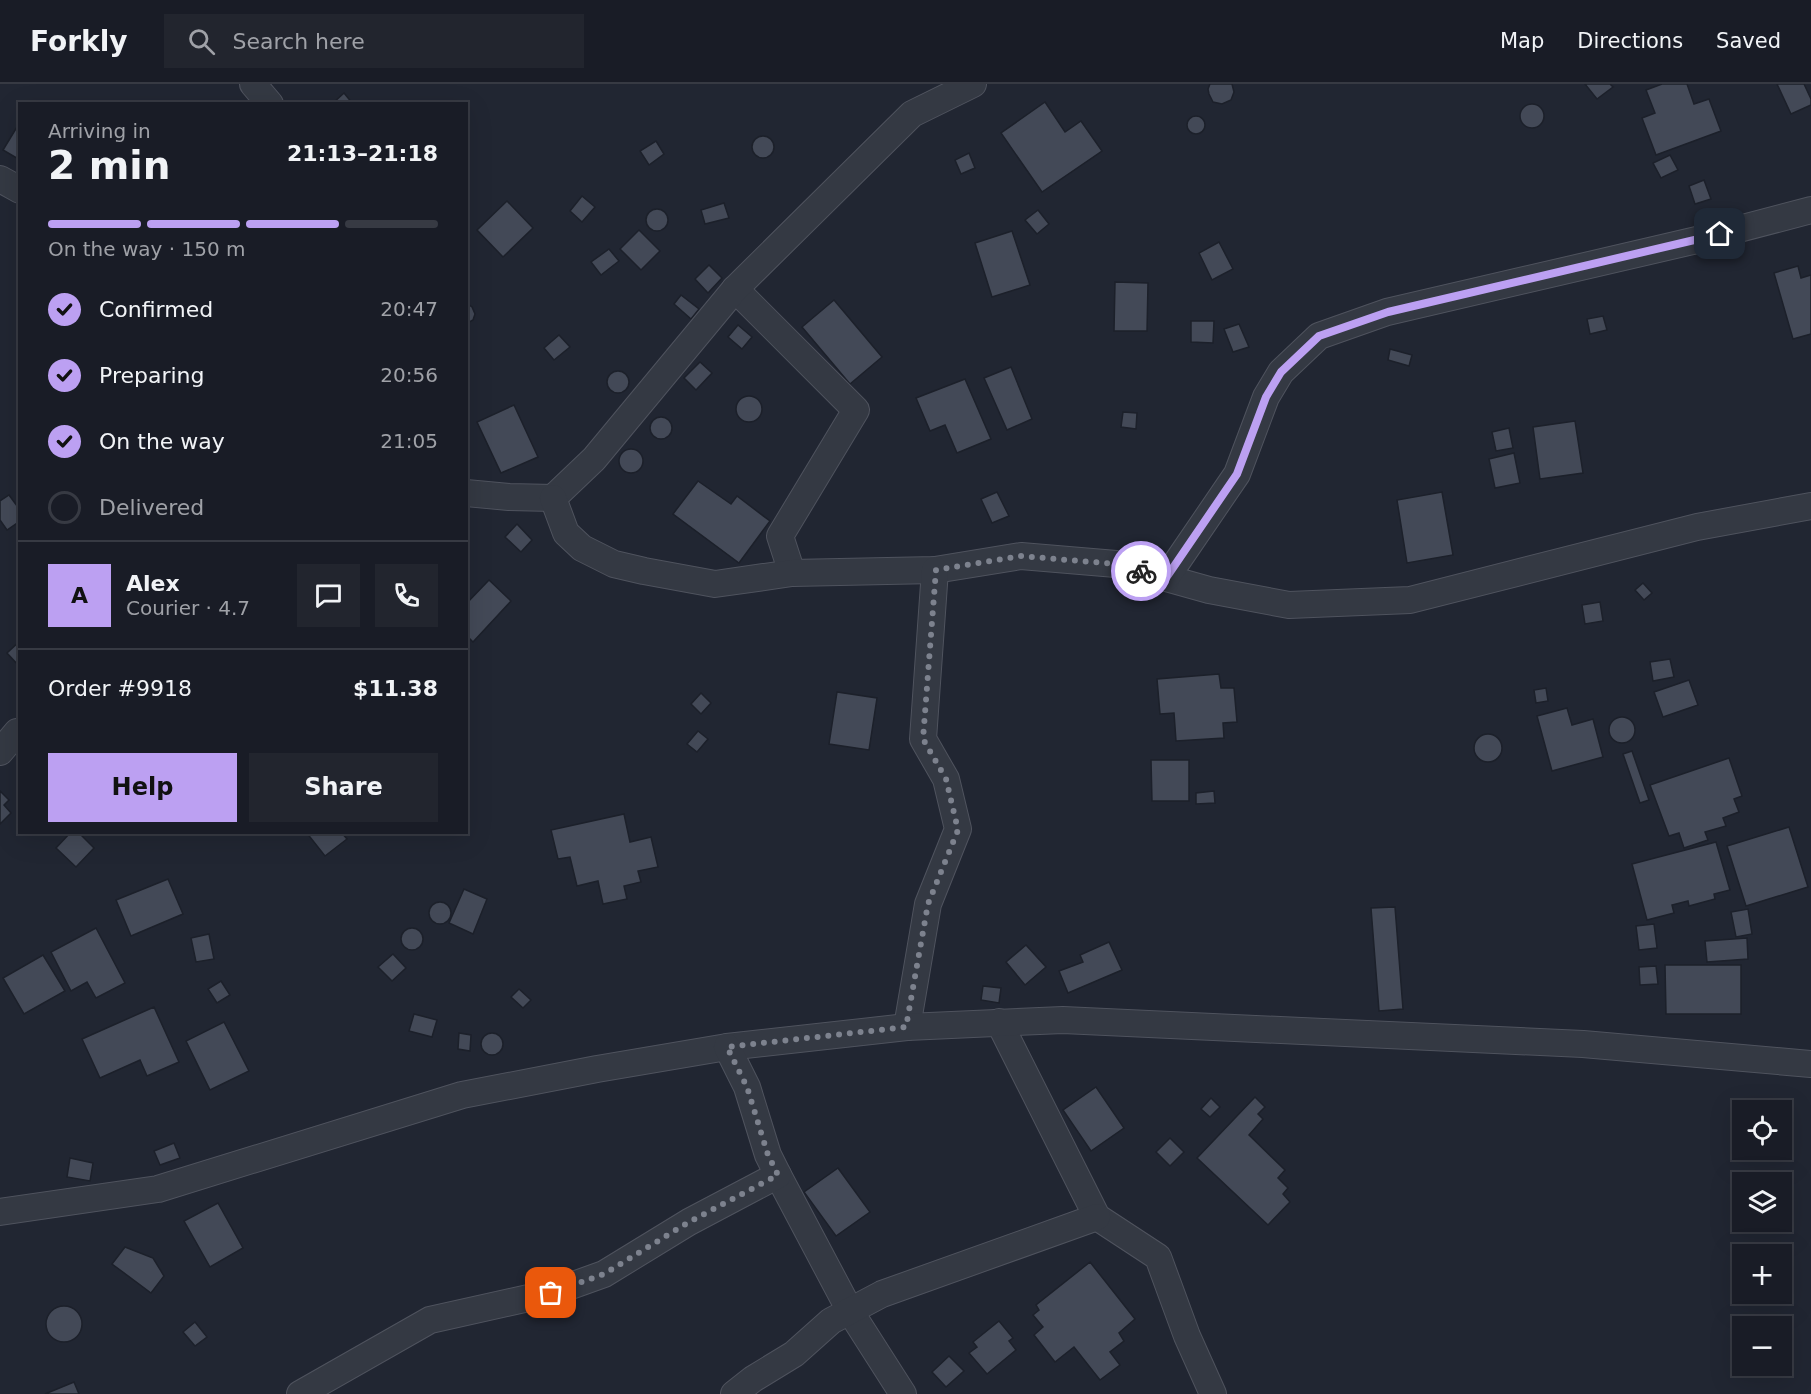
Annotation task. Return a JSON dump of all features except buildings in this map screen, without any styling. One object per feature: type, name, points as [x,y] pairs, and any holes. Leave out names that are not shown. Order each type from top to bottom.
[{"type":"street","points":[[253,84],[268,102]]},
{"type":"street","points":[[468,493],[553,498],[594,459],[735,289],[912,114],[973,84]]},
{"type":"street","points":[[0,179],[18,189]]},
{"type":"street","points":[[1166,578],[1237,474],[1266,397],[1281,372],[1319,336],[1388,312],[1697,240],[1811,210]]},
{"type":"street","points":[[735,289],[856,410],[780,536],[792,573]]},
{"type":"street","points":[[553,498],[566,533],[582,549],[614,564],[715,584],[792,573],[936,570],[1021,556],[1116,564],[1209,590],[1289,605],[1410,600],[1697,527],[1811,506]]},
{"type":"street","points":[[906,1027],[928,904],[958,830],[946,779],[923,739],[936,570]]},
{"type":"street","points":[[0,752],[12,732]]},
{"type":"street","points":[[0,1212],[158,1189],[462,1095],[727,1047],[906,1027],[1063,1020],[1583,1044],[1811,1064]]},
{"type":"street","points":[[999,1022],[1097,1216],[1158,1257],[1186,1336],[1213,1394]]},
{"type":"street","points":[[727,1047],[747,1087],[768,1155],[778,1175],[850,1311],[903,1394]]},
{"type":"street","points":[[300,1394],[430,1320],[551,1293],[604,1274],[689,1222],[778,1175]]},
{"type":"street","points":[[734,1394],[753,1379],[794,1354],[831,1321],[882,1294],[1097,1216]]},
{"type":"way so far","points":[[551,1293],[604,1274],[689,1222],[778,1175],[768,1155],[747,1087],[727,1047],[906,1027],[928,904],[958,830],[946,779],[923,739],[936,570],[1021,556],[1116,564],[1141,571]]},
{"type":"route","points":[[1141,571],[1166,578],[1237,474],[1266,397],[1281,372],[1319,336],[1388,312],[1720,234]]}]
